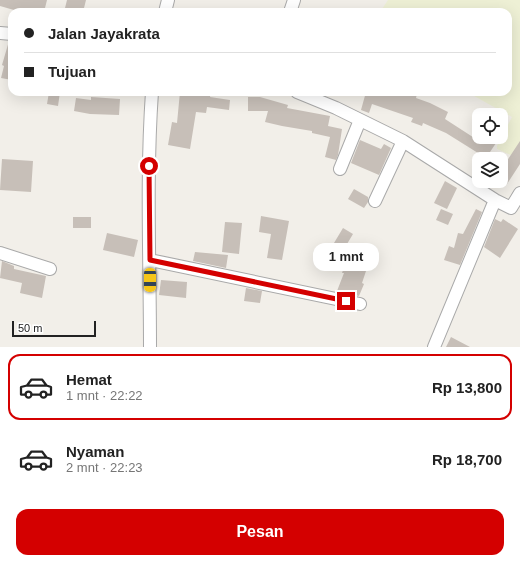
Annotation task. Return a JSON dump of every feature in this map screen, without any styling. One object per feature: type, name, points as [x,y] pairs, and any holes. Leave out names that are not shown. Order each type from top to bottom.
[{"type":"street","points":[[150,347],[149,164],[152,96]]},
{"type":"street","points":[[306,96],[403,141],[516,211],[520,193]]},
{"type":"street","points":[[340,169],[360,120]]},
{"type":"street","points":[[374,201],[403,141]]},
{"type":"street","points":[[434,347],[496,200]]},
{"type":"street","points":[[0,253],[50,269]]},
{"type":"street","points":[[150,260],[360,304]]},
{"type":"green space","points":[[388,0],[520,0],[520,159],[508,154],[508,152],[497,149],[498,144],[508,144],[508,125],[512,117],[508,115],[508,108],[496,108],[474,96],[512,96],[512,8],[383,8]]},
{"type":"building","points":[[0,0],[47,0],[45,8],[8,8],[0,6]]},
{"type":"building","points":[[67,0],[86,0],[84,8],[65,8]]},
{"type":"building","points":[[8,44],[8,79],[1,78],[4,66],[2,65]]},
{"type":"building","points":[[48,96],[59,96],[58,106],[47,104]]},
{"type":"building","points":[[180,96],[210,96],[230,100],[229,110],[207,107],[206,113],[196,112],[190,149],[168,145],[172,122],[177,123]]},
{"type":"building","points":[[365,96],[416,96],[416,98],[448,112],[445,119],[472,136],[472,144],[495,144],[490,152],[476,152],[446,133],[423,123],[422,126],[411,122],[413,118],[372,104],[369,113],[361,110]]},
{"type":"building","points":[[91,97],[120,99],[119,115],[90,114],[74,111],[76,98],[91,100]]},
{"type":"building","points":[[248,97],[260,97],[288,105],[287,108],[330,116],[328,126],[342,129],[336,160],[325,157],[330,137],[312,133],[312,131],[265,122],[268,111],[248,111]]},
{"type":"building","points":[[360,140],[381,149],[384,144],[391,148],[379,175],[351,163]]},
{"type":"building","points":[[520,141],[520,164],[508,182],[508,159]]},
{"type":"building","points":[[2,159],[33,161],[31,192],[0,190]]},
{"type":"building","points":[[445,181],[457,188],[447,209],[434,203]]},
{"type":"building","points":[[354,189],[368,197],[368,202],[364,208],[348,199]]},
{"type":"building","points":[[441,209],[453,214],[448,225],[436,220]]},
{"type":"building","points":[[476,209],[482,212],[460,265],[444,260],[449,246],[454,248],[458,233],[463,234]]},
{"type":"building","points":[[261,216],[289,221],[282,260],[267,258],[271,234],[259,232]]},
{"type":"building","points":[[73,217],[91,217],[91,228],[73,228]]},
{"type":"building","points":[[495,219],[501,222],[503,219],[518,229],[500,258],[484,247]]},
{"type":"building","points":[[225,222],[242,223],[239,254],[222,252]]},
{"type":"building","points":[[343,228],[353,234],[341,254],[331,248]]},
{"type":"building","points":[[107,233],[138,240],[134,257],[103,250]]},
{"type":"building","points":[[195,252],[228,255],[226,268],[193,261]]},
{"type":"building","points":[[2,261],[14,266],[14,269],[46,276],[42,298],[20,293],[22,283],[0,278]]},
{"type":"building","points":[[346,261],[367,268],[362,283],[364,284],[359,296],[337,291],[344,273],[342,273]]},
{"type":"building","points":[[161,280],[187,282],[186,298],[159,295]]},
{"type":"building","points":[[246,288],[262,291],[260,303],[244,301]]},
{"type":"building","points":[[451,337],[470,347],[446,347]]},
{"type":"route","points":[[149,166],[150,260],[346,301]]}]
